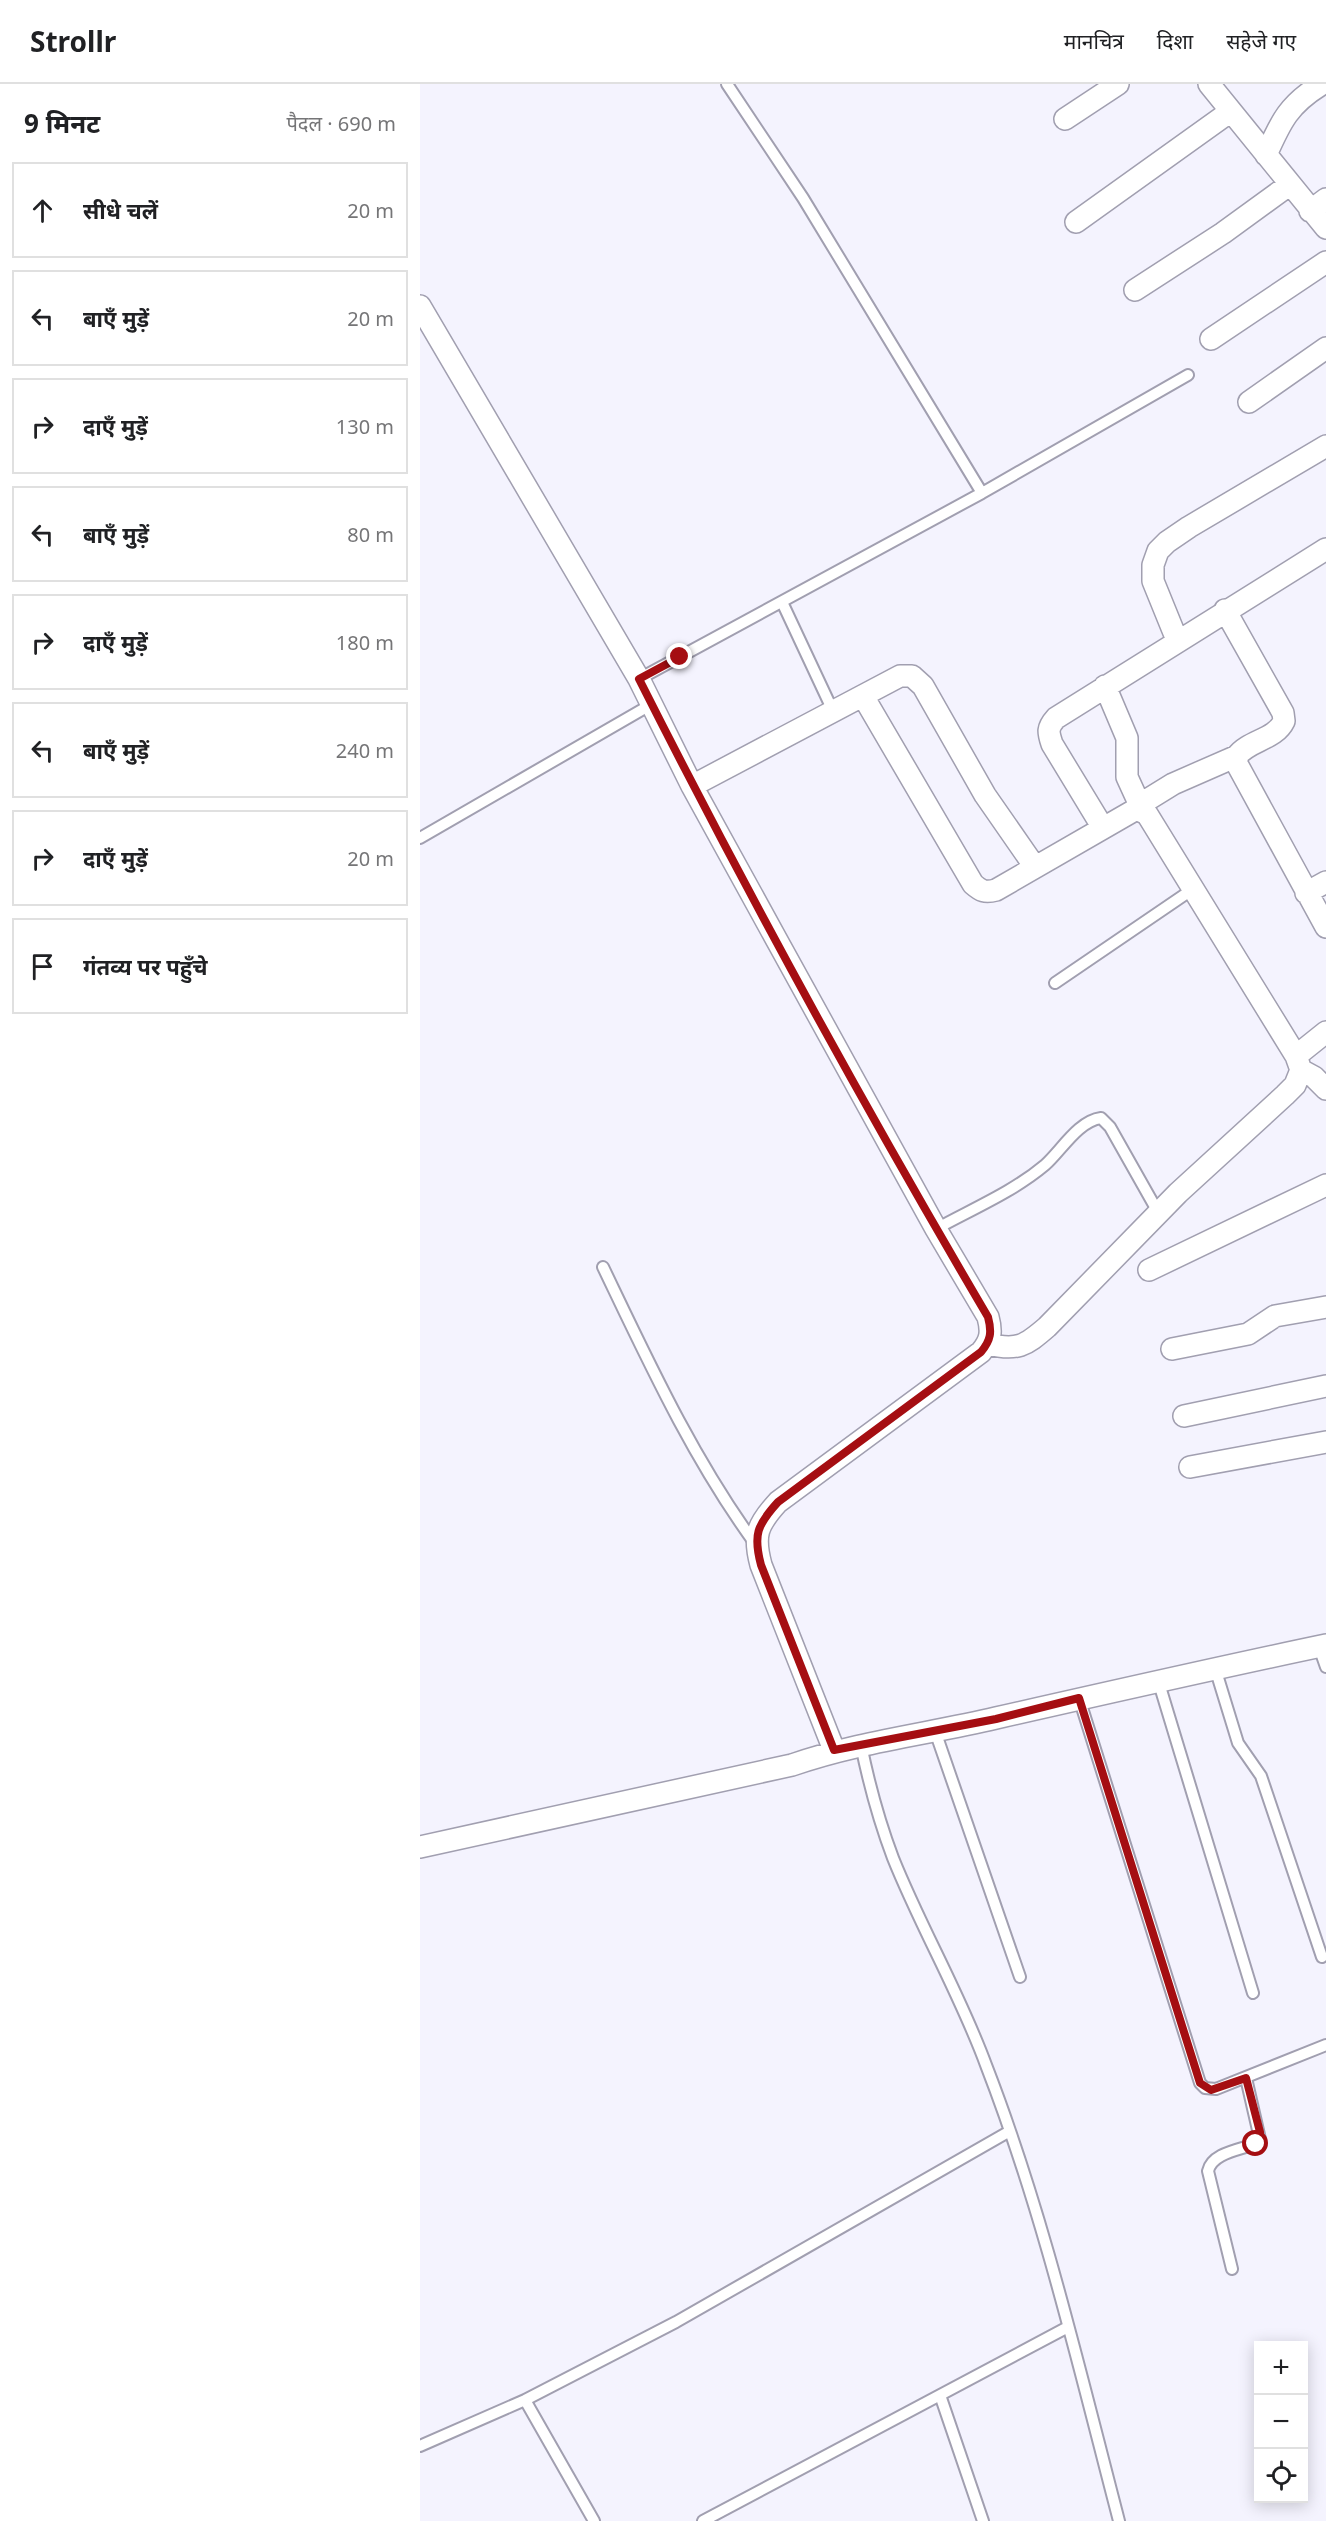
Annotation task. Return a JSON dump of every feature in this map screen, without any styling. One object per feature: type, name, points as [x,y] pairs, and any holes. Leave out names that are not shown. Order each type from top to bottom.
[{"type":"street","points":[[1065,118],[1118,84]]},
{"type":"street","points":[[1209,84],[1289,184],[1318,205],[1326,228]]},
{"type":"street","points":[[1266,155],[1288,111],[1302,97],[1322,84]]},
{"type":"street","points":[[1076,222],[1231,111]]},
{"type":"street","points":[[1135,290],[1223,233],[1289,184]]},
{"type":"street","points":[[1211,339],[1326,261]]},
{"type":"street","points":[[420,306],[639,679],[692,786],[936,1229],[988,1317],[992,1330],[981,1352],[778,1502],[759,1528],[756,1545],[761,1565],[834,1750]]},
{"type":"street","points":[[1249,402],[1326,348]]},
{"type":"street","points":[[1177,640],[1153,581],[1153,565],[1158,551],[1189,527],[1326,446]]},
{"type":"street","points":[[1102,828],[1048,733],[1049,726],[1056,718],[1177,640],[1326,549]]},
{"type":"street","points":[[863,696],[973,884],[980,890],[988,892],[1141,808],[1173,784],[1237,756],[1242,749],[1275,732],[1284,721],[1283,713],[1225,610]]},
{"type":"street","points":[[692,786],[900,676],[912,676],[923,686],[985,795],[1035,867]]},
{"type":"street","points":[[1106,686],[1127,738],[1127,777],[1141,808],[1152,821],[1299,1063],[1326,1089]]},
{"type":"street","points":[[1237,756],[1237,764],[1326,927]]},
{"type":"street","points":[[1306,893],[1326,882]]},
{"type":"street","points":[[987,1344],[1007,1349],[1029,1342],[1158,1212],[1285,1095],[1295,1084],[1299,1063],[1326,1032]]},
{"type":"street","points":[[1149,1270],[1326,1185]]},
{"type":"street","points":[[1172,1349],[1248,1334],[1275,1316],[1326,1307]]},
{"type":"street","points":[[1184,1416],[1326,1386]]},
{"type":"street","points":[[1190,1467],[1326,1442]]},
{"type":"street","points":[[420,1847],[792,1765],[834,1750],[935,1731],[1215,1667],[1322,1646]]},
{"type":"lane","points":[[728,84],[803,198],[982,493]]},
{"type":"lane","points":[[639,679],[982,493],[1188,375]]},
{"type":"lane","points":[[782,602],[834,711]]},
{"type":"lane","points":[[420,838],[652,704]]},
{"type":"lane","points":[[1055,983],[1193,889]]},
{"type":"lane","points":[[936,1229],[1025,1180],[1045,1165],[1073,1135],[1101,1118],[1110,1127],[1158,1212]]},
{"type":"lane","points":[[603,1267],[695,1452],[723,1500],[756,1545]]},
{"type":"lane","points":[[1322,1646],[1326,1667]]},
{"type":"lane","points":[[1215,1667],[1238,1743],[1261,1776],[1322,1958]]},
{"type":"lane","points":[[1158,1680],[1253,1993]]},
{"type":"lane","points":[[1079,1698],[1200,2083],[1211,2090],[1326,2045]]},
{"type":"lane","points":[[935,1731],[1020,1977]]},
{"type":"lane","points":[[861,1745],[871,1794],[894,1860],[958,1996],[1010,2131],[1068,2327],[1119,2521]]},
{"type":"lane","points":[[1232,2269],[1208,2171],[1215,2158],[1256,2144],[1260,2139],[1246,2078]]},
{"type":"lane","points":[[420,2446],[525,2400],[676,2322],[1010,2131]]},
{"type":"lane","points":[[703,2521],[1068,2327]]},
{"type":"lane","points":[[940,2395],[983,2521]]},
{"type":"lane","points":[[525,2400],[594,2521]]},
{"type":"route","points":[[680,657],[639,679],[692,786],[936,1229],[988,1317],[992,1330],[990,1339],[981,1352],[778,1502],[765,1516],[759,1528],[756,1545],[761,1565],[834,1750],[996,1719],[1079,1698],[1200,2083],[1211,2090],[1246,2078],[1260,2132],[1260,2139],[1256,2144]]}]
